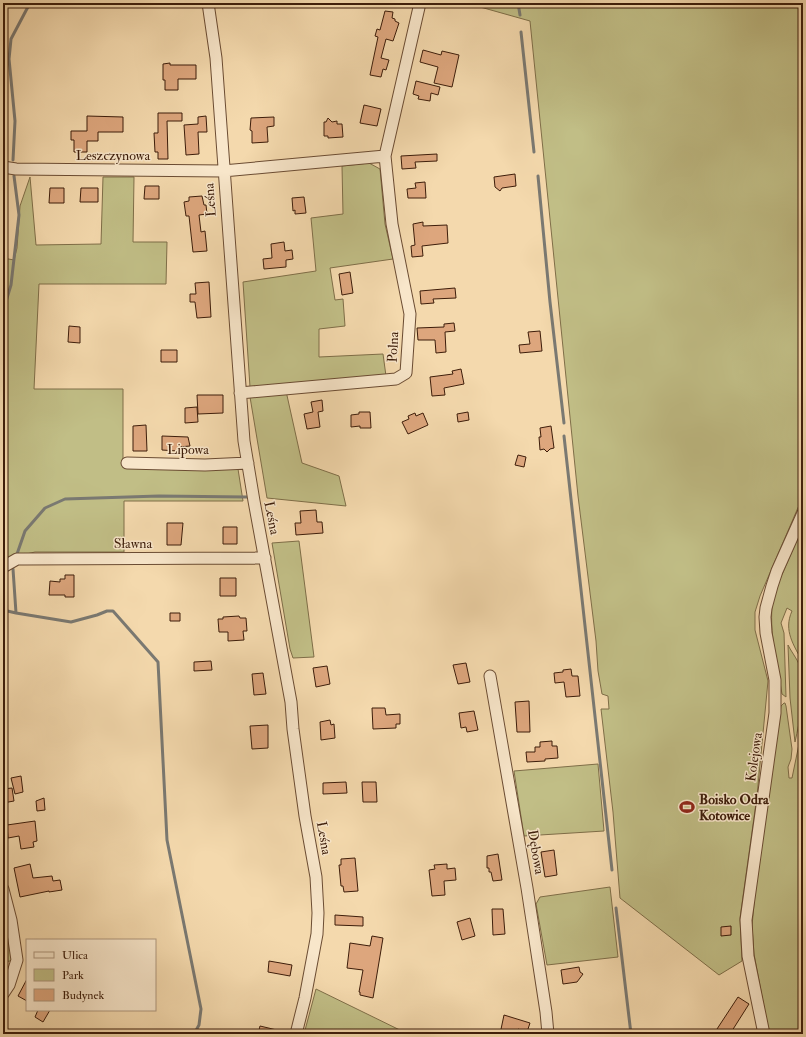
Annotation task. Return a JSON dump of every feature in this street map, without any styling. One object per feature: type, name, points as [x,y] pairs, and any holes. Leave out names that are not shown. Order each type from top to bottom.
[{"type":"street","name":"Leśna","points":[[208,3],[216,58],[223,171],[244,441],[291,702],[305,816],[316,877],[317,934],[305,998],[296,1034]]},
{"type":"street","name":"Polna","points":[[240,393],[396,379],[406,373],[410,314],[392,224],[385,156],[420,3]]},
{"type":"street","points":[[223,171],[385,156]]},
{"type":"street","name":"Leszczynowa","points":[[3,166],[16,169],[223,171]]},
{"type":"street","name":"Lipowa","points":[[127,463],[205,465],[248,462]]},
{"type":"street","name":"Kolejowa","points":[[764,1034],[748,956],[746,920],[775,713],[775,680],[766,633],[765,617],[772,586],[803,513]]},
{"type":"street","name":"Sławna","points":[[3,567],[17,559],[265,558]]},
{"type":"street","name":"Dębowa","points":[[490,676],[528,895],[548,1034]]},
{"type":"street","points":[[3,889],[11,920],[17,960],[9,986],[3,994]]},
{"type":"green space","points":[[466,3],[803,3],[803,496],[760,596],[755,612],[755,630],[768,681],[757,796],[740,918],[742,961],[719,975],[620,898],[613,812],[601,709],[609,709],[608,696],[602,694],[598,671],[596,641],[578,496],[530,21]]},
{"type":"green space","points":[[369,163],[380,169],[385,224],[393,259],[330,268],[335,300],[343,299],[345,326],[319,329],[319,357],[383,354],[386,376],[250,387],[243,282],[316,271],[311,218],[343,214],[342,166]]},
{"type":"green space","points":[[30,177],[36,245],[101,244],[103,177],[134,177],[133,242],[167,242],[166,284],[39,284],[34,389],[123,389],[123,465],[238,469],[243,501],[124,501],[124,552],[35,552],[5,559],[3,552],[3,258],[14,260],[17,248],[20,206]]},
{"type":"green space","points":[[286,391],[302,463],[339,476],[346,506],[267,498],[250,397]]},
{"type":"green space","points":[[803,526],[803,663],[791,638],[789,625],[792,611],[787,608],[781,623],[784,633],[786,697],[782,694],[775,656],[772,631],[772,605],[774,593]]},
{"type":"green space","points":[[299,541],[314,657],[293,658],[290,649],[272,543]]},
{"type":"green space","points":[[788,645],[799,663],[803,688],[802,706],[795,742],[790,698]]},
{"type":"green space","points":[[784,703],[786,706],[792,749],[788,767],[789,778],[792,778],[803,725],[803,1034],[769,1034],[754,954],[752,926],[755,893],[781,706]]},
{"type":"green space","points":[[598,764],[604,831],[524,836],[514,771]]},
{"type":"green space","points":[[610,887],[618,957],[547,965],[536,904],[540,897]]},
{"type":"green space","points":[[3,918],[13,958],[10,961],[3,962]]},
{"type":"green space","points":[[316,989],[408,1034],[304,1034]]},
{"type":"building","points":[[385,11],[393,12],[392,18],[399,23],[393,41],[386,39],[381,58],[389,60],[386,70],[383,69],[381,77],[370,75],[378,37],[375,36],[377,29],[380,30]]},
{"type":"building","points":[[423,50],[441,55],[442,51],[459,55],[452,87],[434,83],[438,67],[420,62]]},
{"type":"building","points":[[170,63],[170,65],[196,65],[196,79],[178,79],[178,90],[165,90],[165,80],[163,80],[163,64]]},
{"type":"building","points":[[416,81],[440,87],[438,95],[431,93],[430,101],[418,99],[419,96],[413,94]]},
{"type":"building","points":[[364,105],[381,109],[377,126],[360,123]]},
{"type":"building","points":[[158,113],[182,113],[182,121],[167,121],[168,159],[158,159],[158,152],[155,152],[154,133],[158,133]]},
{"type":"building","points":[[87,116],[123,117],[123,132],[98,132],[98,141],[87,141],[87,152],[74,152],[74,140],[71,140],[71,131],[87,131]]},
{"type":"building","points":[[206,116],[207,132],[198,132],[199,154],[186,155],[184,125],[198,124],[198,117]]},
{"type":"building","points":[[274,117],[274,126],[267,127],[268,142],[252,143],[252,131],[250,130],[251,118]]},
{"type":"building","points":[[328,118],[332,122],[337,121],[337,124],[342,124],[343,137],[328,138],[328,136],[324,136],[324,122],[326,122]]},
{"type":"building","points":[[437,154],[437,161],[415,162],[416,168],[402,169],[401,156]]},
{"type":"building","points":[[515,174],[516,186],[502,188],[500,191],[495,187],[494,177]]},
{"type":"building","points":[[425,182],[426,198],[408,198],[407,189],[416,188],[415,183]]},
{"type":"building","points":[[145,186],[159,186],[159,199],[144,199]]},
{"type":"building","points":[[50,188],[64,188],[64,203],[49,203]]},
{"type":"building","points":[[81,188],[98,188],[98,202],[80,202]]},
{"type":"building","points":[[202,196],[204,205],[206,205],[207,214],[199,215],[201,232],[205,231],[207,251],[193,252],[189,216],[186,216],[184,202],[189,201],[189,197]]},
{"type":"building","points":[[304,197],[306,213],[295,214],[295,210],[293,211],[292,198]]},
{"type":"building","points":[[423,222],[423,226],[447,225],[448,243],[422,246],[423,256],[412,257],[411,246],[415,245],[413,224]]},
{"type":"building","points":[[284,242],[285,251],[292,250],[293,259],[286,260],[286,267],[264,269],[263,259],[272,258],[271,244]]},
{"type":"building","points":[[350,272],[353,293],[342,295],[339,274]]},
{"type":"building","points":[[209,282],[211,317],[197,318],[195,302],[190,302],[190,294],[196,294],[195,283]]},
{"type":"building","points":[[455,288],[456,298],[433,299],[434,303],[421,304],[420,291]]},
{"type":"building","points":[[454,323],[455,331],[445,332],[446,352],[436,353],[435,340],[418,340],[417,328],[444,327],[444,324]]},
{"type":"building","points":[[69,326],[80,327],[80,343],[68,342]]},
{"type":"building","points":[[540,331],[542,351],[520,353],[519,345],[530,344],[528,332]]},
{"type":"building","points":[[161,350],[177,350],[177,362],[161,362]]},
{"type":"building","points":[[461,369],[464,384],[444,388],[445,395],[432,396],[430,377],[453,374],[452,371]]},
{"type":"building","points":[[197,395],[223,395],[223,413],[198,414]]},
{"type":"building","points":[[322,400],[323,411],[318,412],[320,427],[307,429],[304,414],[313,412],[311,402]]},
{"type":"building","points":[[197,407],[198,422],[185,423],[185,408]]},
{"type":"building","points":[[359,412],[370,412],[371,428],[360,428],[360,426],[351,427],[351,415],[359,414]]},
{"type":"building","points":[[468,412],[469,420],[458,422],[457,414]]},
{"type":"building","points":[[415,413],[416,416],[423,413],[428,425],[408,434],[402,422],[409,419],[408,416]]},
{"type":"building","points":[[146,425],[147,451],[133,451],[133,426]]},
{"type":"building","points":[[551,426],[554,448],[547,452],[544,449],[540,450],[540,428]]},
{"type":"building","points":[[162,436],[188,437],[190,446],[178,447],[178,451],[162,450]]},
{"type":"building","points":[[518,455],[526,457],[524,467],[515,465]]},
{"type":"building","points":[[316,510],[317,522],[322,522],[323,533],[296,535],[295,523],[301,523],[300,511]]},
{"type":"building","points":[[167,523],[183,523],[181,545],[167,545]]},
{"type":"building","points":[[223,527],[237,527],[237,544],[223,544]]},
{"type":"building","points":[[65,575],[74,575],[74,597],[65,597],[65,595],[49,595],[50,581],[60,582],[60,579],[65,579]]},
{"type":"building","points":[[220,578],[236,578],[236,596],[220,596]]},
{"type":"building","points":[[170,613],[180,613],[180,621],[170,621]]},
{"type":"building","points":[[239,616],[240,618],[246,618],[247,631],[243,631],[244,640],[228,641],[228,632],[219,632],[218,619],[223,619],[223,617]]},
{"type":"building","points":[[211,661],[212,670],[194,671],[194,662]]},
{"type":"building","points":[[466,663],[470,682],[458,684],[453,665]]},
{"type":"building","points":[[327,666],[330,684],[316,687],[313,668]]},
{"type":"building","points":[[571,669],[572,676],[578,676],[580,696],[566,697],[564,682],[555,683],[554,673]]},
{"type":"building","points":[[263,673],[266,694],[254,695],[252,674]]},
{"type":"building","points":[[529,701],[530,732],[517,732],[515,702]]},
{"type":"building","points":[[372,708],[385,708],[386,715],[400,714],[400,724],[396,724],[396,728],[373,729]]},
{"type":"building","points":[[474,711],[478,730],[467,732],[466,727],[461,728],[459,713]]},
{"type":"building","points":[[330,720],[331,725],[334,724],[335,738],[321,740],[320,722]]},
{"type":"building","points":[[268,725],[268,748],[252,749],[250,726]]},
{"type":"building","points":[[552,741],[552,746],[557,746],[558,758],[545,759],[545,761],[527,762],[526,752],[535,752],[535,747],[540,747],[540,742]]},
{"type":"building","points":[[21,776],[23,792],[15,794],[11,778]]},
{"type":"building","points":[[346,782],[347,793],[323,794],[323,783]]},
{"type":"building","points":[[362,782],[376,782],[377,802],[363,802]]},
{"type":"building","points":[[12,788],[14,801],[3,803],[3,789]]},
{"type":"building","points":[[44,798],[45,810],[37,811],[36,801]]},
{"type":"building","points":[[35,821],[37,841],[33,842],[34,847],[21,849],[19,836],[8,838],[7,825]]},
{"type":"building","points":[[554,850],[557,875],[545,877],[541,852]]},
{"type":"building","points":[[498,854],[502,880],[493,881],[491,872],[489,872],[489,868],[487,868],[487,856]]},
{"type":"building","points":[[355,858],[358,891],[344,892],[343,886],[341,886],[339,865],[341,865],[341,859]]},
{"type":"building","points":[[30,864],[33,878],[52,876],[53,881],[60,880],[62,890],[20,897],[14,868]]},
{"type":"building","points":[[447,864],[447,869],[455,868],[456,880],[444,881],[445,895],[432,896],[429,870],[435,869],[434,865]]},
{"type":"building","points":[[492,909],[503,909],[505,934],[493,935]]},
{"type":"building","points":[[335,915],[363,917],[363,926],[335,925]]},
{"type":"building","points":[[470,918],[475,936],[462,940],[457,922]]},
{"type":"building","points":[[731,926],[731,935],[721,936],[721,927]]},
{"type":"building","points":[[372,936],[383,938],[373,998],[360,995],[359,992],[363,970],[347,968],[350,943],[370,946]]},
{"type":"building","points":[[269,961],[292,965],[290,976],[268,972]]},
{"type":"building","points":[[579,967],[580,972],[583,974],[577,982],[563,984],[561,970]]},
{"type":"building","points":[[26,981],[26,1000],[18,996]]},
{"type":"building","points":[[738,997],[749,1004],[730,1034],[725,1034],[717,1029]]},
{"type":"building","points":[[38,1011],[49,1011],[43,1022],[35,1017]]},
{"type":"building","points":[[504,1015],[530,1023],[527,1032],[518,1029],[517,1034],[500,1034]]},
{"type":"building","points":[[260,1026],[281,1031],[281,1034],[258,1034]]},
{"type":"waterway","points":[[13,160],[15,121],[9,59],[11,39],[30,3]]},
{"type":"waterway","points":[[518,3],[520,15]]},
{"type":"waterway","points":[[521,32],[534,152]]},
{"type":"waterway","points":[[3,311],[11,285],[19,215],[14,176]]},
{"type":"waterway","points":[[538,176],[550,302],[564,423]]},
{"type":"waterway","points":[[564,436],[612,870]]},
{"type":"waterway","points":[[17,554],[25,531],[45,508],[65,499],[159,496],[247,497]]},
{"type":"waterway","points":[[13,569],[16,613],[71,622],[107,611],[113,611],[158,662],[167,840],[201,1009],[199,1025],[194,1034]]},
{"type":"waterway","points":[[3,610],[16,613]]},
{"type":"waterway","points":[[616,908],[631,1034]]},
{"type":"place","name":"Boisko Odra Kotowice","points":[[687,807]]}]
